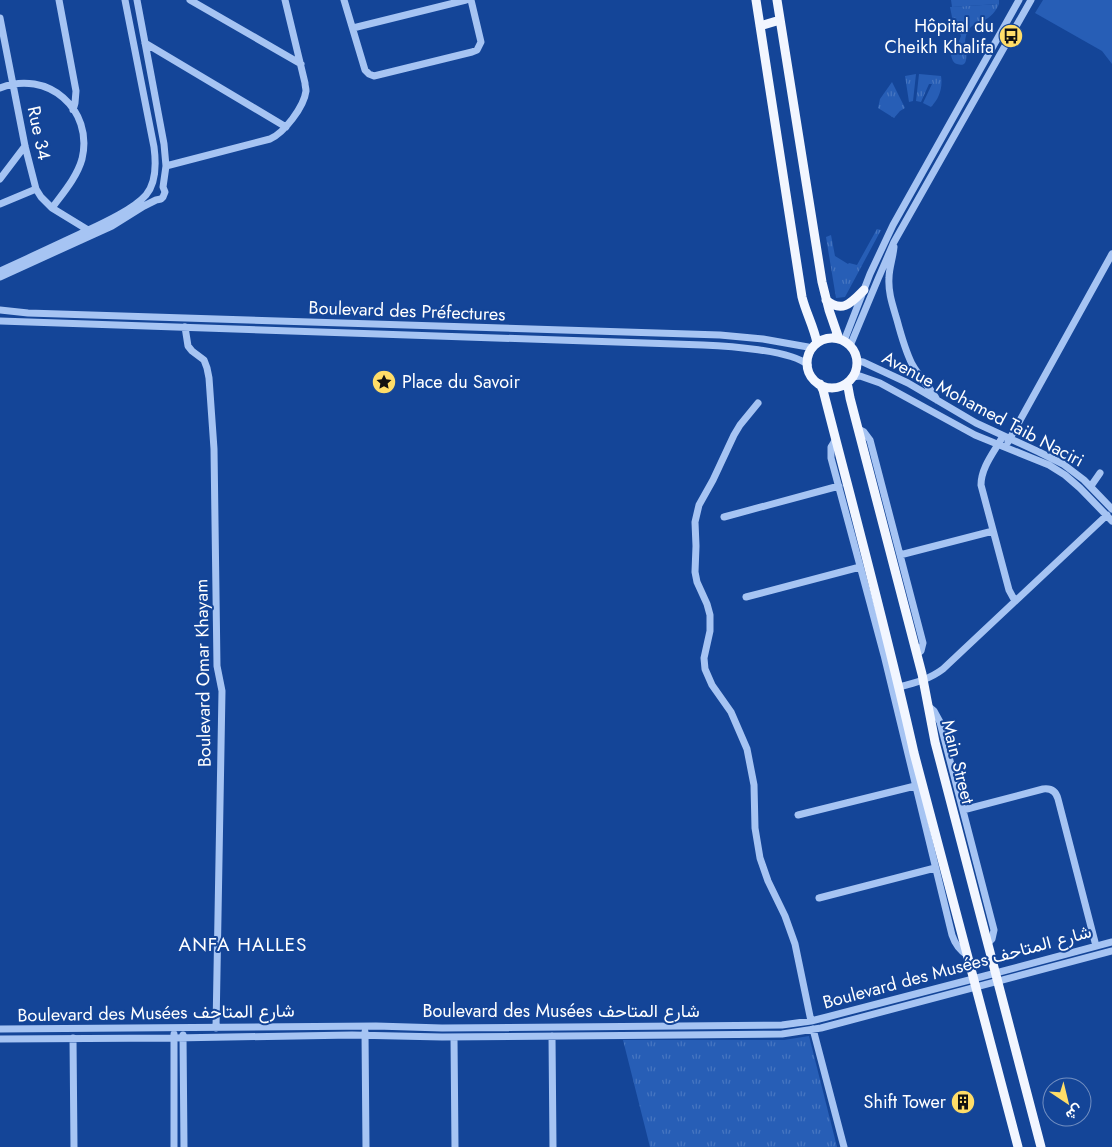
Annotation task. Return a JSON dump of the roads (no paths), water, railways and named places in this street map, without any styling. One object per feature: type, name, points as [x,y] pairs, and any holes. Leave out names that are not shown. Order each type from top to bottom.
[{"type":"main road","points":[[756,0],[802,296],[815,334],[815,346]]},
{"type":"main road","points":[[777,0],[812,224],[826,300],[844,342],[855,353],[857,361],[856,370],[849,380],[833,388],[820,384]]},
{"type":"main road","points":[[760,26],[780,20]]},
{"type":"main road","points":[[826,300],[836,306],[847,305],[853,302],[864,290]]},
{"type":"main road","points":[[844,342],[830,338],[821,340],[808,356],[808,365],[812,376],[823,390],[836,438],[914,753],[1018,1147]]},
{"type":"main road","name":"Main Street","points":[[849,380],[858,429],[924,680],[934,736],[1041,1147]]},
{"type":"street","points":[[59,0],[76,91],[76,103],[73,110]]},
{"type":"street","points":[[125,0],[156,158],[155,172],[149,190],[150,197],[156,200]]},
{"type":"street","points":[[0,277],[112,226],[163,197],[165,192],[163,187],[166,166],[161,127],[137,0]]},
{"type":"street","points":[[190,0],[300,64]]},
{"type":"street","points":[[166,166],[270,139],[286,127],[298,109],[306,91],[285,0]]},
{"type":"street","points":[[344,0],[365,70],[372,75],[380,75],[478,50],[481,42],[471,0]]},
{"type":"street","points":[[352,28],[466,0]]},
{"type":"street","points":[[844,342],[877,257],[893,225],[1019,0]]},
{"type":"street","points":[[844,342],[878,278],[894,242],[1031,0]]},
{"type":"street","name":"Rue 34","points":[[0,18],[36,189],[52,208],[88,230]]},
{"type":"street","points":[[145,43],[286,127]]},
{"type":"street","points":[[0,88],[13,84],[36,84],[51,88],[64,97],[79,119],[83,134],[84,149],[82,159],[73,179],[52,208]]},
{"type":"street","points":[[0,180],[26,146]]},
{"type":"street","points":[[0,271],[113,218],[140,201],[155,184],[163,187]]},
{"type":"street","points":[[0,204],[36,189]]},
{"type":"street","points":[[894,242],[889,280],[892,301],[904,345],[910,359],[937,400]]},
{"type":"street","points":[[1015,601],[1009,590],[981,480],[984,470],[1002,446],[1112,254]]},
{"type":"street","name":"Boulevard des Préfectures","points":[[0,310],[28,313],[720,335],[808,347],[815,346]]},
{"type":"street","name":"Boulevard Omar Khayam","points":[[191,318],[188,327],[188,346],[204,360],[207,368],[213,429],[217,666],[222,691],[216,1028]]},
{"type":"street","name":"Boulevard des Préfectures","points":[[0,320],[734,346],[792,357],[808,365]]},
{"type":"street","points":[[378,325],[378,334]]},
{"type":"street","name":"Avenue Mohamed Taib Naciri","points":[[857,361],[900,378],[976,424],[1062,464],[1090,486],[1109,512],[1112,522]]},
{"type":"street","name":"Avenue Mohamed Taib Naciri","points":[[849,380],[860,376],[888,387],[975,435],[1041,461],[1057,470],[1109,512]]},
{"type":"street","points":[[758,403],[734,435],[699,505],[695,522],[695,572],[710,614],[710,630],[705,652],[705,669],[712,685],[732,712],[746,749],[754,785],[755,828],[760,858],[795,944],[811,1021]]},
{"type":"street","points":[[858,429],[864,432],[870,440],[923,643],[921,651],[917,654]]},
{"type":"street","points":[[836,438],[830,451],[884,655],[953,940],[959,949],[967,955]]},
{"type":"street","points":[[1090,486],[1100,473]]},
{"type":"street","points":[[724,517],[839,486]]},
{"type":"street","points":[[899,687],[924,680],[943,669],[1109,512]]},
{"type":"street","points":[[900,555],[993,531]]},
{"type":"street","points":[[746,597],[860,567]]},
{"type":"street","points":[[928,706],[934,711],[940,722],[994,930],[992,939],[988,943]]},
{"type":"street","points":[[798,815],[915,786]]},
{"type":"street","points":[[963,810],[1043,789],[1054,791],[1058,799],[1096,946]]},
{"type":"street","points":[[819,898],[935,868]]},
{"type":"street","name":"Boulevard des Musées شارع المتاحف","points":[[997,978],[1112,942]]},
{"type":"street","name":"Boulevard des Musées شارع المتاحف","points":[[0,1039],[366,1035],[454,1037],[772,1034],[813,1030],[974,984],[1112,951]]},
{"type":"street","name":"Boulevard des Musées شارع المتاحف","points":[[0,1030],[782,1024],[811,1021],[974,984]]},
{"type":"street","points":[[365,1026],[366,1147]]},
{"type":"street","points":[[174,1028],[174,1147]]},
{"type":"street","points":[[183,1028],[184,1147]]},
{"type":"street","points":[[813,1030],[844,1147]]},
{"type":"street","points":[[552,1036],[553,1147]]},
{"type":"street","points":[[454,1037],[455,1147]]},
{"type":"street","points":[[73,1038],[74,1147]]},
{"type":"place","name":"Hôpital du Cheikh Khalifa","points":[[1011,36]]},
{"type":"place","name":"Place du Savoir","points":[[384,382]]},
{"type":"place","name":"Shift Tower","points":[[963,1102]]},
{"type":"district","name":"ANFA HALLES","points":[[243,944]]}]
